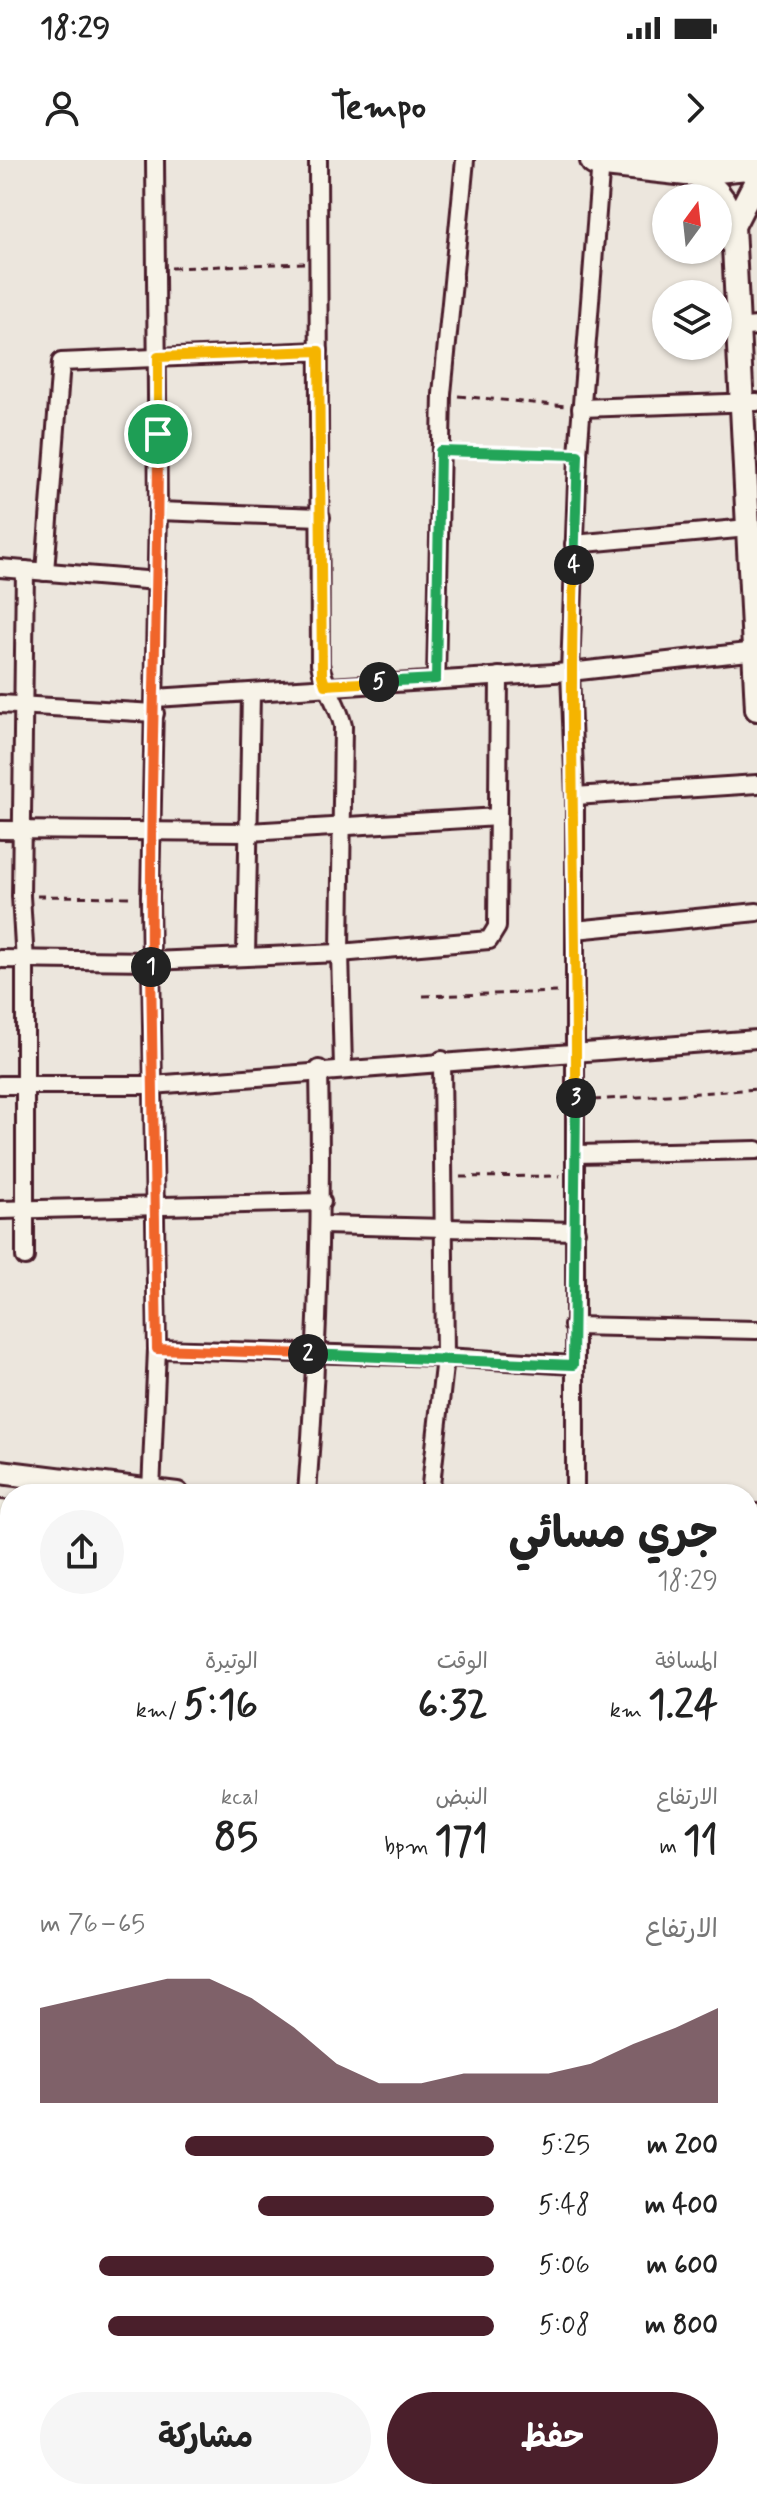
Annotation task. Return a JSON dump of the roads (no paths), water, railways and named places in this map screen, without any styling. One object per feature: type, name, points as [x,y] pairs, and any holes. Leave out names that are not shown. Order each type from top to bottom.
[{"type":"highway","points":[[599,161],[687,170],[757,163]]},
{"type":"street","points":[[151,1484],[157,1349],[150,897],[158,511],[155,160]]},
{"type":"street","points":[[318,160],[320,664],[325,685],[336,700],[343,726],[340,953],[343,1067]]},
{"type":"street","points":[[436,679],[442,394],[465,160]]},
{"type":"street","points":[[575,1484],[575,796],[570,672],[578,455],[599,161]]},
{"type":"street","points":[[687,170],[716,187],[730,209],[747,327],[752,454],[748,528],[757,709]]},
{"type":"street","points":[[733,226],[757,179]]},
{"type":"street","points":[[45,572],[61,362],[319,351]]},
{"type":"street","points":[[581,408],[748,403]]},
{"type":"street","points":[[158,511],[321,517]]},
{"type":"street","points":[[574,544],[748,528]]},
{"type":"street","points":[[0,568],[157,581]]},
{"type":"street","points":[[25,570],[21,831],[25,962],[25,1257]]},
{"type":"street","points":[[0,704],[155,706],[325,685],[570,672],[755,651]]},
{"type":"street","points":[[0,959],[25,962],[151,961],[483,943],[493,937],[497,927],[499,676]]},
{"type":"street","points":[[246,955],[251,694]]},
{"type":"street","points":[[575,796],[757,784]]},
{"type":"street","points":[[0,830],[249,832],[498,817]]},
{"type":"street","points":[[575,930],[757,912]]},
{"type":"street","points":[[0,1085],[152,1085],[343,1067],[757,1039]]},
{"type":"street","points":[[431,1484],[445,1357],[442,1060]]},
{"type":"street","points":[[308,1484],[318,1354],[322,1225],[319,1069]]},
{"type":"street","points":[[577,1154],[757,1150]]},
{"type":"street","points":[[0,1210],[322,1202]]},
{"type":"street","points":[[322,1225],[576,1231]]},
{"type":"street","points":[[573,1326],[757,1330]]},
{"type":"street","points":[[157,1349],[445,1357],[573,1365]]},
{"type":"street","points":[[0,1472],[45,1484]]}]
